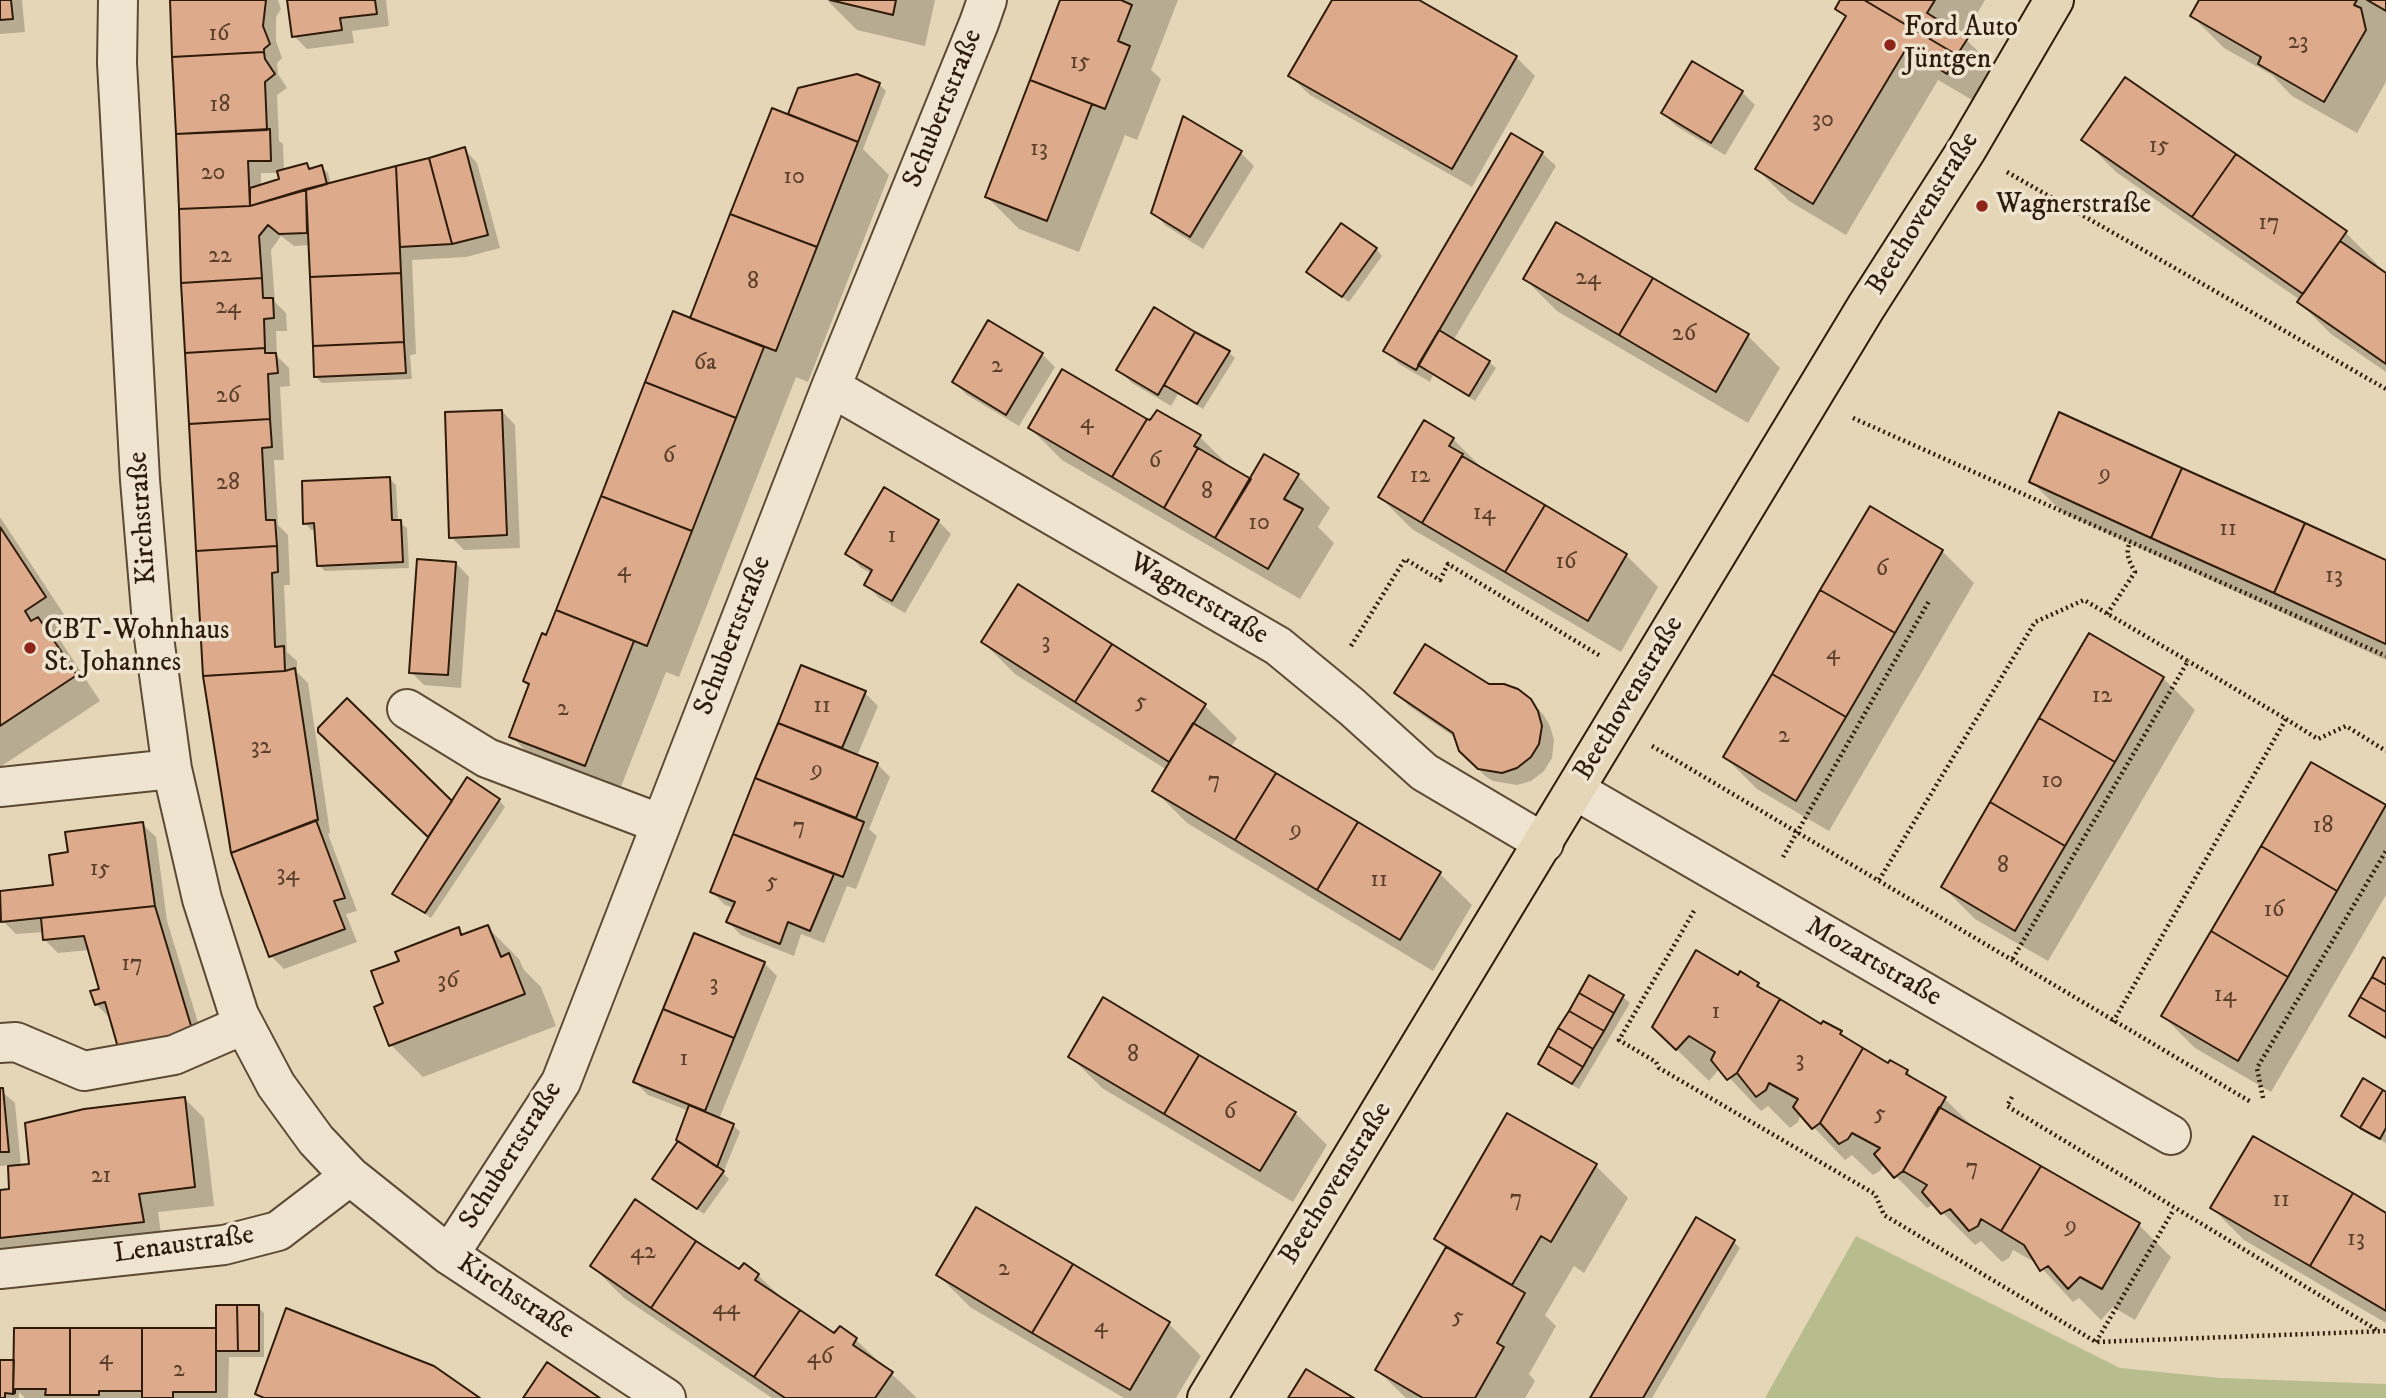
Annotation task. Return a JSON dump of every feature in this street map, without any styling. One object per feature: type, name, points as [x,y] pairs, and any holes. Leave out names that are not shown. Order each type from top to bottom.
[{"type":"main road","name":"Beethovenstraße","points":[[1208,1398],[1810,399],[1967,149],[2054,0]]},
{"type":"street","name":"Kirchstraße","points":[[118,0],[117,63],[140,480],[152,623],[172,769],[202,899],[243,1025],[276,1085],[316,1140],[350,1176],[449,1255],[667,1398]]},
{"type":"street","name":"Schubertstraße","points":[[449,1255],[561,1082],[831,387],[987,0]]},
{"type":"street","name":"Wagnerstraße","points":[[831,387],[1278,646],[1424,772],[1544,843]]},
{"type":"street","points":[[407,709],[487,758],[661,824]]},
{"type":"street","points":[[0,787],[172,769]]},
{"type":"street","name":"Mozartstraße","points":[[1575,790],[2171,1135]]},
{"type":"street","points":[[0,1043],[16,1042],[84,1071],[174,1055],[243,1025]]},
{"type":"street","name":"Lenaustraße","points":[[0,1269],[224,1245],[278,1231],[350,1176]]},
{"type":"path","points":[[1967,149],[2386,389]]},
{"type":"path","points":[[1810,399],[2386,656]]},
{"type":"path","points":[[2107,614],[2135,572],[2128,559],[2130,542]]},
{"type":"path","points":[[1327,686],[1405,559],[1440,580],[1448,564],[1640,680]]},
{"type":"path","points":[[1879,880],[2035,622],[2084,600],[2318,739],[2346,726],[2386,751]]},
{"type":"path","points":[[1759,897],[1929,601]]},
{"type":"path","points":[[2012,960],[2188,661]]},
{"type":"path","points":[[2113,1022],[2286,719]]},
{"type":"path","points":[[1615,725],[1798,831],[2113,1022],[2251,1102]]},
{"type":"path","points":[[2263,1098],[2257,1068],[2386,851]]},
{"type":"path","points":[[1717,872],[1619,1040],[1656,1062],[1659,1068],[1875,1194],[1884,1215],[2096,1342],[2386,1331]]},
{"type":"path","points":[[2035,1057],[2007,1106],[2377,1331]]},
{"type":"path","points":[[2096,1342],[2174,1209]]},
{"type":"green space","points":[[1856,1236],[2120,1368],[2220,1378],[2386,1384],[2386,1398],[1765,1398]]},
{"type":"building","points":[[0,0],[11,0],[13,19],[0,20]]},
{"type":"building","points":[[170,0],[266,0],[263,26],[270,44],[264,52],[172,57]]},
{"type":"building","points":[[287,0],[375,0],[377,14],[340,18],[342,30],[292,37]]},
{"type":"building","points":[[830,0],[896,0],[893,15]]},
{"type":"building","points":[[1060,0],[1121,0],[1132,5],[1118,41],[1130,46],[1105,109],[1030,80]]},
{"type":"building","points":[[1332,0],[1419,0],[1517,56],[1452,169],[1288,76]]},
{"type":"building","points":[[1840,0],[1864,0],[1957,55],[1947,74],[1906,49],[1813,204],[1755,169],[1846,16],[1835,9]]},
{"type":"building","points":[[1864,0],[1935,0],[1927,13],[1968,38],[1957,55]]},
{"type":"building","points":[[2199,0],[2357,0],[2354,5],[2361,8],[2366,30],[2324,102],[2258,64],[2261,57],[2190,16]]},
{"type":"building","points":[[2367,0],[2386,0],[2386,11]]},
{"type":"building","points":[[264,52],[265,59],[275,74],[265,82],[267,130],[176,134],[172,57]]},
{"type":"building","points":[[1692,61],[1743,91],[1711,143],[1661,113]]},
{"type":"building","points":[[857,74],[880,83],[858,142],[788,114],[798,88]]},
{"type":"building","points":[[2125,77],[2236,154],[2192,217],[2081,140]]},
{"type":"building","points":[[1030,80],[1092,104],[1047,221],[985,197]]},
{"type":"building","points":[[772,108],[858,142],[817,247],[730,214]]},
{"type":"building","points":[[1183,116],[1242,151],[1190,237],[1151,213]]},
{"type":"building","points":[[270,129],[271,161],[248,161],[250,206],[179,209],[176,134]]},
{"type":"building","points":[[1511,133],[1543,152],[1416,370],[1383,351]]},
{"type":"building","points":[[465,147],[488,235],[452,244],[429,158]]},
{"type":"building","points":[[2236,154],[2347,231],[2303,294],[2192,217]]},
{"type":"building","points":[[429,158],[452,244],[400,247],[396,166]]},
{"type":"building","points":[[307,163],[309,169],[322,165],[327,184],[250,206],[250,188],[279,179],[277,171]]},
{"type":"building","points":[[396,166],[401,273],[310,277],[306,189]]},
{"type":"building","points":[[306,189],[307,233],[279,234],[268,225],[259,236],[262,278],[181,283],[179,209],[250,206]]},
{"type":"building","points":[[730,214],[817,247],[776,351],[690,318]]},
{"type":"building","points":[[1556,222],[1653,278],[1619,335],[1523,279]]},
{"type":"building","points":[[1341,223],[1377,248],[1342,297],[1306,272]]},
{"type":"building","points":[[2340,241],[2386,273],[2386,364],[2297,302]]},
{"type":"building","points":[[401,273],[404,342],[313,346],[310,277]]},
{"type":"building","points":[[262,278],[263,298],[273,298],[274,318],[264,319],[265,348],[185,353],[181,283]]},
{"type":"building","points":[[1653,278],[1749,334],[1716,392],[1619,335]]},
{"type":"building","points":[[1154,307],[1195,332],[1158,395],[1116,370]]},
{"type":"building","points":[[673,311],[764,347],[736,418],[645,382]]},
{"type":"building","points":[[988,320],[1043,353],[1006,415],[952,382]]},
{"type":"building","points":[[1439,330],[1490,361],[1469,396],[1418,365]]},
{"type":"building","points":[[1195,332],[1230,351],[1197,404],[1164,385]]},
{"type":"building","points":[[404,342],[406,373],[314,377],[313,346]]},
{"type":"building","points":[[265,348],[265,353],[276,353],[278,373],[268,374],[270,419],[189,424],[185,353]]},
{"type":"building","points":[[1062,369],[1147,419],[1112,477],[1028,428]]},
{"type":"building","points":[[645,382],[736,418],[692,531],[601,496]]},
{"type":"building","points":[[502,410],[507,535],[449,538],[445,412]]},
{"type":"building","points":[[1157,410],[1201,435],[1194,446],[1198,448],[1164,508],[1112,477],[1147,419],[1150,420]]},
{"type":"building","points":[[2059,412],[2182,468],[2151,538],[2029,482]]},
{"type":"building","points":[[270,419],[272,447],[262,448],[266,520],[275,520],[277,546],[196,551],[189,424]]},
{"type":"building","points":[[1424,420],[1454,438],[1449,446],[1463,454],[1422,523],[1378,497]]},
{"type":"building","points":[[1198,448],[1251,479],[1215,538],[1164,508]]},
{"type":"building","points":[[1264,454],[1299,474],[1284,499],[1303,509],[1268,569],[1215,538]]},
{"type":"building","points":[[1462,456],[1545,505],[1505,572],[1422,523]]},
{"type":"building","points":[[2182,468],[2305,523],[2274,593],[2151,538]]},
{"type":"building","points":[[390,477],[392,520],[401,520],[403,562],[317,566],[314,523],[303,524],[302,481]]},
{"type":"building","points":[[884,487],[939,520],[892,601],[864,585],[872,570],[845,554]]},
{"type":"building","points":[[601,496],[692,531],[647,646],[556,610]]},
{"type":"building","points":[[1545,505],[1627,554],[1588,621],[1505,572]]},
{"type":"building","points":[[1870,506],[1943,550],[1895,633],[1820,590]]},
{"type":"building","points":[[2305,523],[2386,560],[2386,644],[2274,593]]},
{"type":"building","name":"CBT-Wohnhaus St. Johannes","points":[[0,527],[46,597],[25,611],[31,621],[38,617],[77,675],[0,726]]},
{"type":"building","points":[[277,546],[278,572],[272,573],[275,647],[284,646],[285,671],[203,676],[196,551]]},
{"type":"building","points":[[417,559],[456,562],[448,675],[409,673]]},
{"type":"building","points":[[1018,584],[1112,644],[1075,702],[981,642]]},
{"type":"building","points":[[1820,590],[1895,633],[1846,717],[1772,674]]},
{"type":"building","points":[[556,610],[634,641],[585,766],[509,737],[529,684],[523,681],[542,633],[546,635]]},
{"type":"building","points":[[2089,633],[2164,677],[2115,762],[2039,718]]},
{"type":"building","points":[[1112,644],[1206,704],[1169,762],[1075,702]]},
{"type":"building","points":[[1425,644],[1489,684],[1504,684],[1518,689],[1531,699],[1542,726],[1539,744],[1531,757],[1517,768],[1502,773],[1478,769],[1459,751],[1453,733],[1394,693]]},
{"type":"building","points":[[801,665],[866,691],[842,748],[778,723]]},
{"type":"building","points":[[295,668],[318,820],[231,853],[203,676],[285,671]]},
{"type":"building","points":[[1772,674],[1846,717],[1796,801],[1723,757]]},
{"type":"building","points":[[347,698],[452,801],[428,837],[318,732],[318,728]]},
{"type":"building","points":[[2039,718],[2115,762],[2065,846],[1990,802]]},
{"type":"building","points":[[778,723],[878,763],[856,818],[755,778]]},
{"type":"building","points":[[1193,723],[1276,773],[1235,840],[1152,791]]},
{"type":"building","points":[[2311,762],[2386,805],[2337,891],[2261,846]]},
{"type":"building","points":[[1276,773],[1358,822],[1317,890],[1235,840]]},
{"type":"building","points":[[467,777],[500,799],[425,913],[392,894]]},
{"type":"building","points":[[755,778],[864,822],[843,877],[733,834]]},
{"type":"building","points":[[1990,802],[2065,846],[2015,931],[1941,887]]},
{"type":"building","points":[[316,820],[345,898],[334,901],[345,929],[269,957],[231,853]]},
{"type":"building","points":[[143,822],[155,906],[1,922],[0,891],[53,885],[49,855],[68,852],[65,832]]},
{"type":"building","points":[[1358,822],[1441,872],[1400,940],[1317,890]]},
{"type":"building","points":[[733,834],[834,874],[810,931],[788,922],[780,944],[726,922],[735,902],[710,892]]},
{"type":"building","points":[[2261,846],[2337,891],[2288,977],[2211,931]]},
{"type":"building","points":[[155,906],[192,1029],[119,1051],[105,1002],[95,1005],[90,991],[99,989],[84,936],[43,940],[41,918]]},
{"type":"building","points":[[488,925],[501,957],[509,953],[525,994],[389,1046],[374,1007],[383,1003],[371,971],[399,961],[395,952],[459,927],[461,935]]},
{"type":"building","points":[[2211,931],[2288,977],[2238,1061],[2161,1016]]},
{"type":"building","points":[[694,933],[765,962],[734,1038],[663,1009]]},
{"type":"building","points":[[1696,950],[1738,975],[1740,971],[1759,983],[1757,986],[1780,999],[1737,1073],[1727,1080],[1711,1060],[1715,1052],[1689,1036],[1676,1050],[1652,1027]]},
{"type":"building","points":[[2383,957],[2386,959],[2386,985],[2372,977]]},
{"type":"building","points":[[1589,975],[1624,995],[1614,1013],[1579,993]]},
{"type":"building","points":[[2372,977],[2386,985],[2386,1012],[2360,997]]},
{"type":"building","points":[[1579,993],[1614,1013],[1604,1031],[1569,1011]]},
{"type":"building","points":[[1103,997],[1199,1055],[1164,1114],[1068,1057]]},
{"type":"building","points":[[2360,997],[2386,1012],[2386,1038],[2349,1016]]},
{"type":"building","points":[[1780,999],[1821,1024],[1823,1021],[1842,1031],[1840,1034],[1863,1048],[1820,1123],[1812,1129],[1793,1107],[1798,1099],[1769,1083],[1766,1090],[1756,1097],[1737,1073]]},
{"type":"building","points":[[663,1009],[734,1038],[705,1111],[633,1082]]},
{"type":"building","points":[[1569,1011],[1604,1031],[1593,1049],[1558,1028]]},
{"type":"building","points":[[1558,1028],[1593,1049],[1583,1067],[1548,1046]]},
{"type":"building","points":[[1548,1046],[1583,1067],[1572,1084],[1538,1064]]},
{"type":"building","points":[[1863,1048],[1888,1063],[1890,1060],[1908,1070],[1906,1074],[1946,1097],[1903,1171],[1894,1178],[1874,1154],[1880,1148],[1852,1133],[1839,1144],[1820,1123]]},
{"type":"building","points":[[1199,1055],[1296,1112],[1260,1171],[1164,1114]]},
{"type":"building","points":[[2363,1078],[2383,1090],[2360,1128],[2341,1116]]},
{"type":"building","points":[[0,1088],[3,1088],[9,1152],[0,1152]]},
{"type":"building","points":[[2383,1090],[2386,1092],[2386,1128],[2380,1139],[2360,1128]]},
{"type":"building","points":[[185,1097],[195,1187],[139,1194],[144,1222],[0,1238],[0,1190],[9,1189],[8,1166],[29,1164],[25,1123],[84,1109]]},
{"type":"building","points":[[689,1105],[734,1124],[717,1167],[676,1140]]},
{"type":"building","points":[[1939,1107],[2041,1166],[2001,1231],[1981,1219],[1978,1226],[1969,1231],[1950,1209],[1941,1214],[1922,1192],[1927,1185],[1903,1171]]},
{"type":"building","points":[[1507,1113],[1597,1164],[1551,1242],[1541,1236],[1512,1285],[1434,1239]]},
{"type":"building","points":[[2253,1136],[2353,1193],[2310,1266],[2210,1208]]},
{"type":"building","points":[[678,1141],[724,1171],[697,1209],[652,1179]]},
{"type":"building","points":[[2041,1166],[2140,1223],[2102,1289],[2080,1277],[2068,1289],[2048,1266],[2040,1271],[2024,1245],[2001,1231]]},
{"type":"building","points":[[2353,1193],[2386,1213],[2386,1311],[2310,1266]]},
{"type":"building","points":[[635,1199],[696,1241],[651,1308],[590,1266]]},
{"type":"building","points":[[976,1207],[1073,1264],[1032,1333],[936,1275]]},
{"type":"building","points":[[1696,1217],[1735,1240],[1643,1398],[1590,1398]]},
{"type":"building","points":[[696,1241],[739,1269],[744,1263],[759,1274],[755,1280],[800,1310],[754,1377],[651,1308]]},
{"type":"building","points":[[1446,1247],[1525,1293],[1497,1343],[1504,1347],[1475,1398],[1423,1398],[1375,1370]]},
{"type":"building","points":[[1073,1264],[1170,1322],[1130,1390],[1032,1333]]},
{"type":"building","points":[[216,1305],[237,1305],[238,1351],[216,1351]]},
{"type":"building","points":[[237,1305],[259,1305],[259,1351],[238,1351]]},
{"type":"building","points":[[286,1308],[434,1366],[480,1398],[264,1398],[255,1394]]},
{"type":"building","points":[[800,1310],[834,1333],[840,1326],[857,1338],[853,1345],[893,1372],[875,1398],[785,1398],[754,1377]]},
{"type":"building","points":[[14,1328],[70,1328],[70,1395],[45,1395],[46,1389],[15,1389],[13,1394]]},
{"type":"building","points":[[70,1328],[142,1328],[142,1391],[99,1391],[99,1395],[70,1395]]},
{"type":"building","points":[[142,1328],[216,1328],[216,1392],[173,1392],[173,1398],[142,1398]]},
{"type":"building","points":[[0,1360],[14,1360],[13,1394],[5,1393],[5,1398],[0,1398]]},
{"type":"building","points":[[547,1362],[600,1398],[523,1398]]},
{"type":"building","points":[[1306,1369],[1354,1398],[1288,1398]]},
{"type":"place","name":"Ford Auto Jüntgen","points":[[1890,45]]},
{"type":"place","name":"Wagnerstraße","points":[[1982,206]]},
{"type":"place","name":"CBT-Wohnhaus St. Johannes","points":[[30,648]]}]
